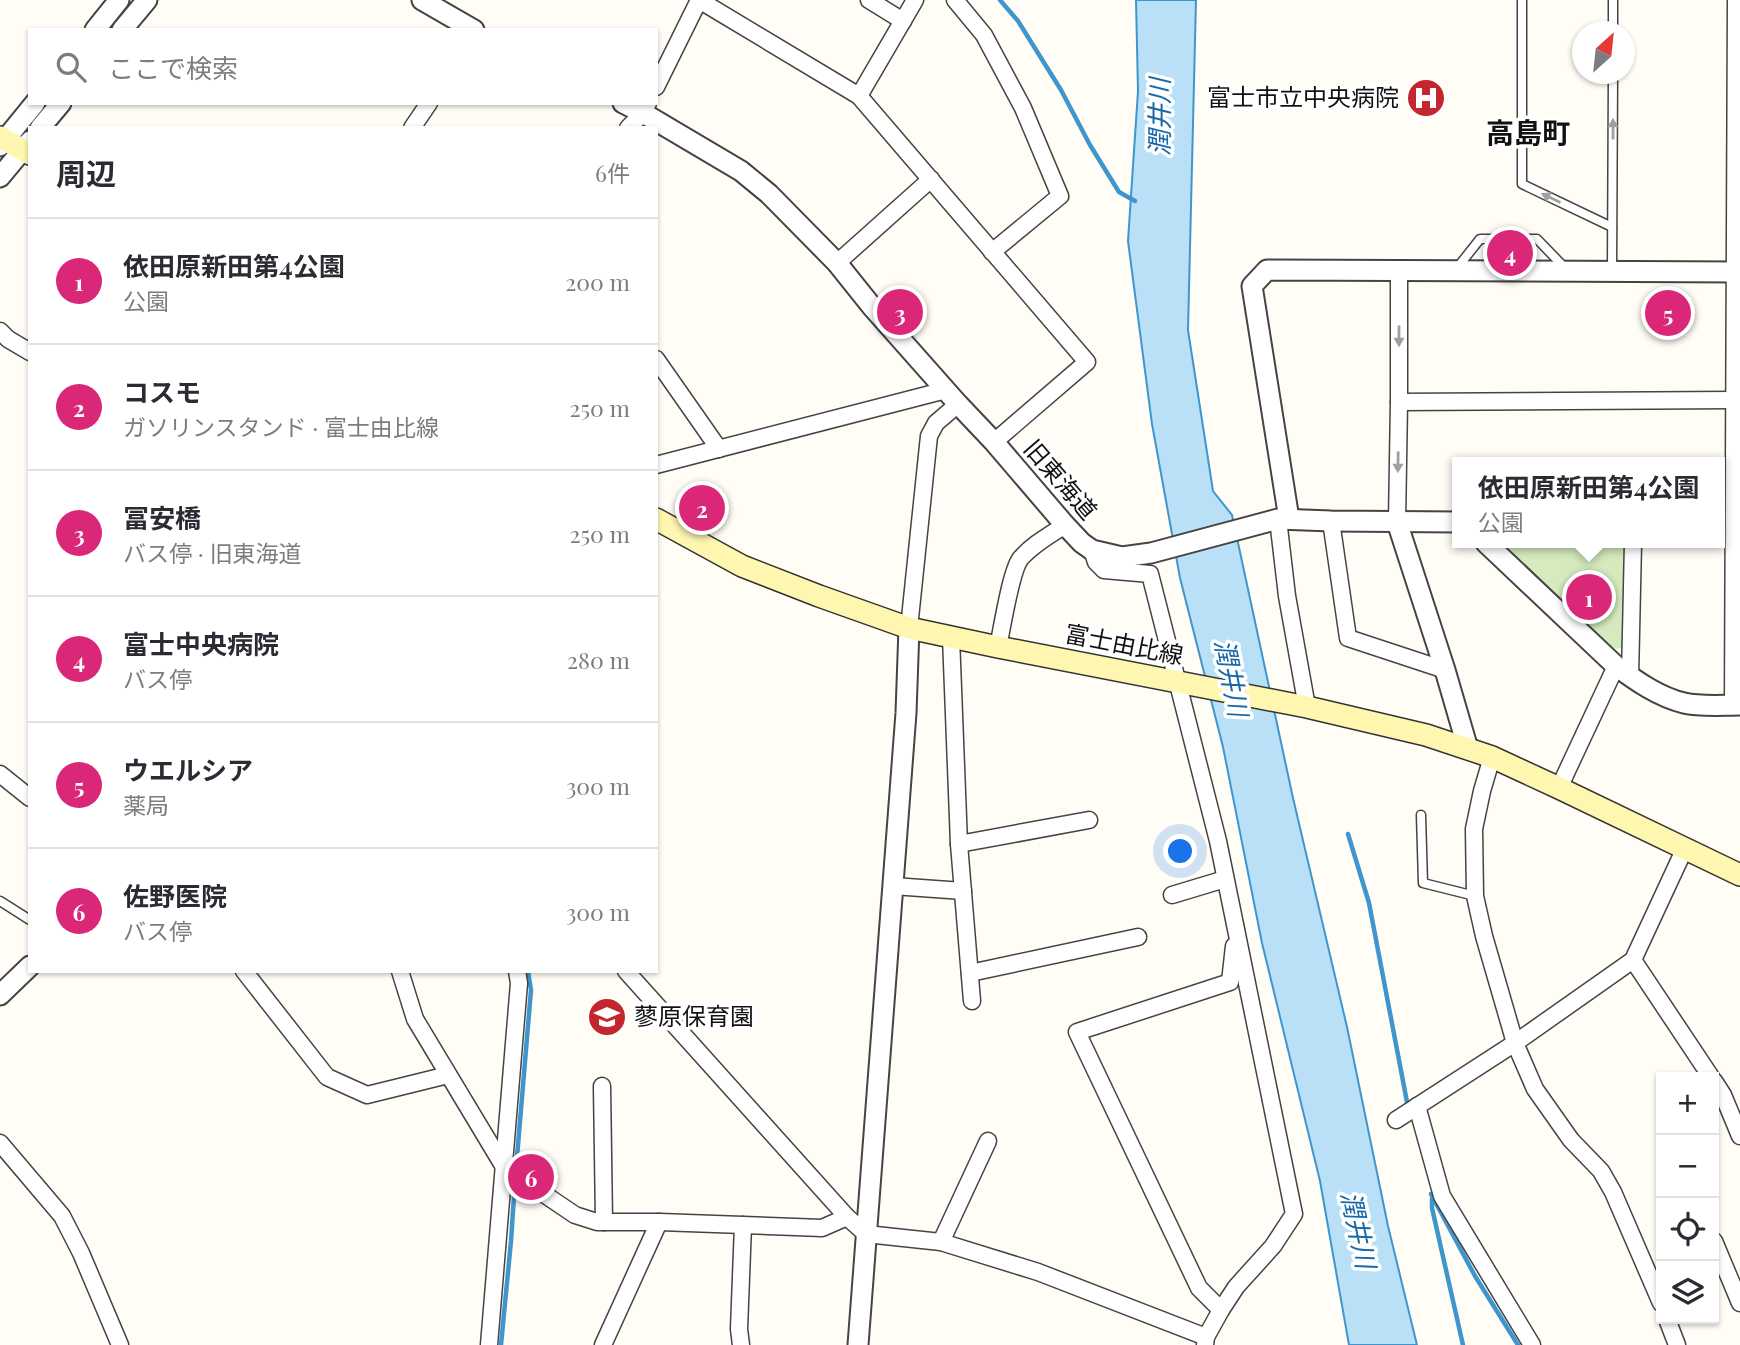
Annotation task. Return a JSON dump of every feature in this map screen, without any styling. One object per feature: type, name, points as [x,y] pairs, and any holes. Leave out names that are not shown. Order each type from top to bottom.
[{"type":"main road","name":"富士由比線","points":[[658,520],[742,566],[909,628],[998,648],[1303,706],[1426,735],[1492,757],[1740,875]]},
{"type":"street","points":[[97,28],[119,0]]},
{"type":"street","points":[[124,28],[147,0]]},
{"type":"street","points":[[422,0],[471,28]]},
{"type":"street","points":[[658,83],[699,0],[859,96],[1087,362],[995,442]]},
{"type":"street","points":[[869,0],[903,21]]},
{"type":"street","points":[[859,96],[915,0]]},
{"type":"street","points":[[955,0],[984,35],[1023,108],[1060,197],[992,252]]},
{"type":"street","points":[[1491,548],[1623,671],[1666,698],[1687,704],[1737,705],[1728,520],[1735,400],[1738,272],[1737,0]]},
{"type":"street","points":[[0,177],[34,105]]},
{"type":"street","points":[[42,126],[59,105]]},
{"type":"street","points":[[413,126],[428,105]]},
{"type":"street","points":[[630,126],[646,108]]},
{"type":"street","name":"旧東海道","points":[[646,108],[741,171],[769,194],[837,263],[873,308],[995,442],[1065,525],[1082,543],[1093,550],[1122,557],[1150,553],[1284,519],[1452,522]]},
{"type":"street","points":[[837,263],[931,179]]},
{"type":"street","points":[[1303,706],[1287,596],[1284,519],[1252,286],[1267,270],[1738,272]]},
{"type":"street","points":[[1399,271],[1397,522],[1468,749]]},
{"type":"street","points":[[0,331],[28,351]]},
{"type":"street","points":[[658,362],[719,449]]},
{"type":"street","points":[[658,464],[952,397]]},
{"type":"street","points":[[858,1345],[906,713],[909,628],[929,436],[952,397]]},
{"type":"street","points":[[1399,402],[1735,400]]},
{"type":"street","points":[[1331,521],[1348,638],[1445,670]]},
{"type":"street","points":[[998,648],[1013,574],[1019,560],[1031,548],[1065,525]]},
{"type":"street","points":[[1559,788],[1623,671],[1633,548]]},
{"type":"street","points":[[628,973],[847,1217],[866,1234],[941,1242],[1038,1272],[1205,1341],[1236,1287],[1273,1246],[1294,1214],[1183,683],[1150,574],[1104,570],[1096,562],[1093,550]]},
{"type":"street","points":[[951,637],[959,844],[972,1001]]},
{"type":"street","points":[[1492,757],[1474,829],[1475,896],[1515,1043],[1535,1089],[1571,1140],[1607,1181],[1656,1292]]},
{"type":"street","points":[[0,774],[28,796]]},
{"type":"street","points":[[959,844],[1090,820]]},
{"type":"street","points":[[1396,1120],[1515,1043],[1633,960],[1685,848]]},
{"type":"street","points":[[1172,895],[1225,879]]},
{"type":"street","points":[[893,886],[963,891]]},
{"type":"street","points":[[970,973],[1138,936]]},
{"type":"street","points":[[1221,1310],[1199,1288],[1077,1032],[1230,982],[1233,946],[1238,942]]},
{"type":"street","points":[[1633,960],[1707,1072]]},
{"type":"street","points":[[0,995],[28,968]]},
{"type":"street","points":[[246,973],[327,1077],[367,1095],[448,1074]]},
{"type":"street","points":[[401,973],[415,1019],[504,1167],[575,1215],[597,1222],[822,1228],[847,1217]]},
{"type":"street","points":[[489,1345],[519,983],[517,973]]},
{"type":"street","points":[[602,1086],[604,1222]]},
{"type":"street","points":[[1719,1089],[1740,1136]]},
{"type":"street","points":[[1417,1106],[1442,1196],[1532,1345]]},
{"type":"street","points":[[941,1242],[988,1141]]},
{"type":"street","points":[[0,1143],[62,1216],[81,1253],[120,1345]]},
{"type":"street","points":[[603,1345],[659,1222]]},
{"type":"street","points":[[741,1345],[739,1329],[743,1225]]},
{"type":"street","points":[[1719,1253],[1740,1303]]},
{"type":"street","points":[[1669,1324],[1677,1345]]},
{"type":"lane","points":[[1522,0],[1522,184],[1612,227]]},
{"type":"lane","points":[[1613,0],[1613,21]]},
{"type":"lane","points":[[1612,271],[1613,84]]},
{"type":"lane","points":[[1455,270],[1480,239],[1538,239],[1567,270]]},
{"type":"lane","points":[[1421,815],[1423,883],[1475,896]]},
{"type":"lane","points":[[0,901],[28,919]]},
{"type":"green space","points":[[1502,548],[1627,548],[1623,648],[1611,649]]},
{"type":"water","name":"潤井川","points":[[1136,0],[1196,0],[1188,330],[1213,491],[1232,515],[1293,798],[1347,1027],[1388,1226],[1417,1345],[1349,1345],[1320,1181],[1262,943],[1223,747],[1180,578],[1152,424],[1128,241],[1138,91]]},
{"type":"waterway","points":[[1000,0],[1018,21],[1061,90],[1119,192],[1135,201]]},
{"type":"waterway","points":[[1348,834],[1369,903],[1407,1102]]},
{"type":"waterway","points":[[516,1169],[531,990],[528,973]]},
{"type":"waterway","points":[[501,1345],[515,1181]]},
{"type":"waterway","points":[[1431,1194],[1475,1276],[1518,1345]]},
{"type":"waterway","points":[[1432,1199],[1463,1345]]},
{"type":"place","name":"富士市立中央病院","points":[[1426,98]]},
{"type":"place","name":"富士中央病院","points":[[1510,253]]},
{"type":"place","name":"冨安橋","points":[[900,312]]},
{"type":"place","name":"ウエルシア","points":[[1668,313]]},
{"type":"place","name":"コスモ","points":[[702,508]]},
{"type":"place","name":"依田原新田第4公園","points":[[1589,597]]},
{"type":"place","name":"蓼原保育園","points":[[607,1017]]},
{"type":"place","name":"佐野医院","points":[[531,1177]]},
{"type":"district","name":"高島町","points":[[1528,133]]}]
